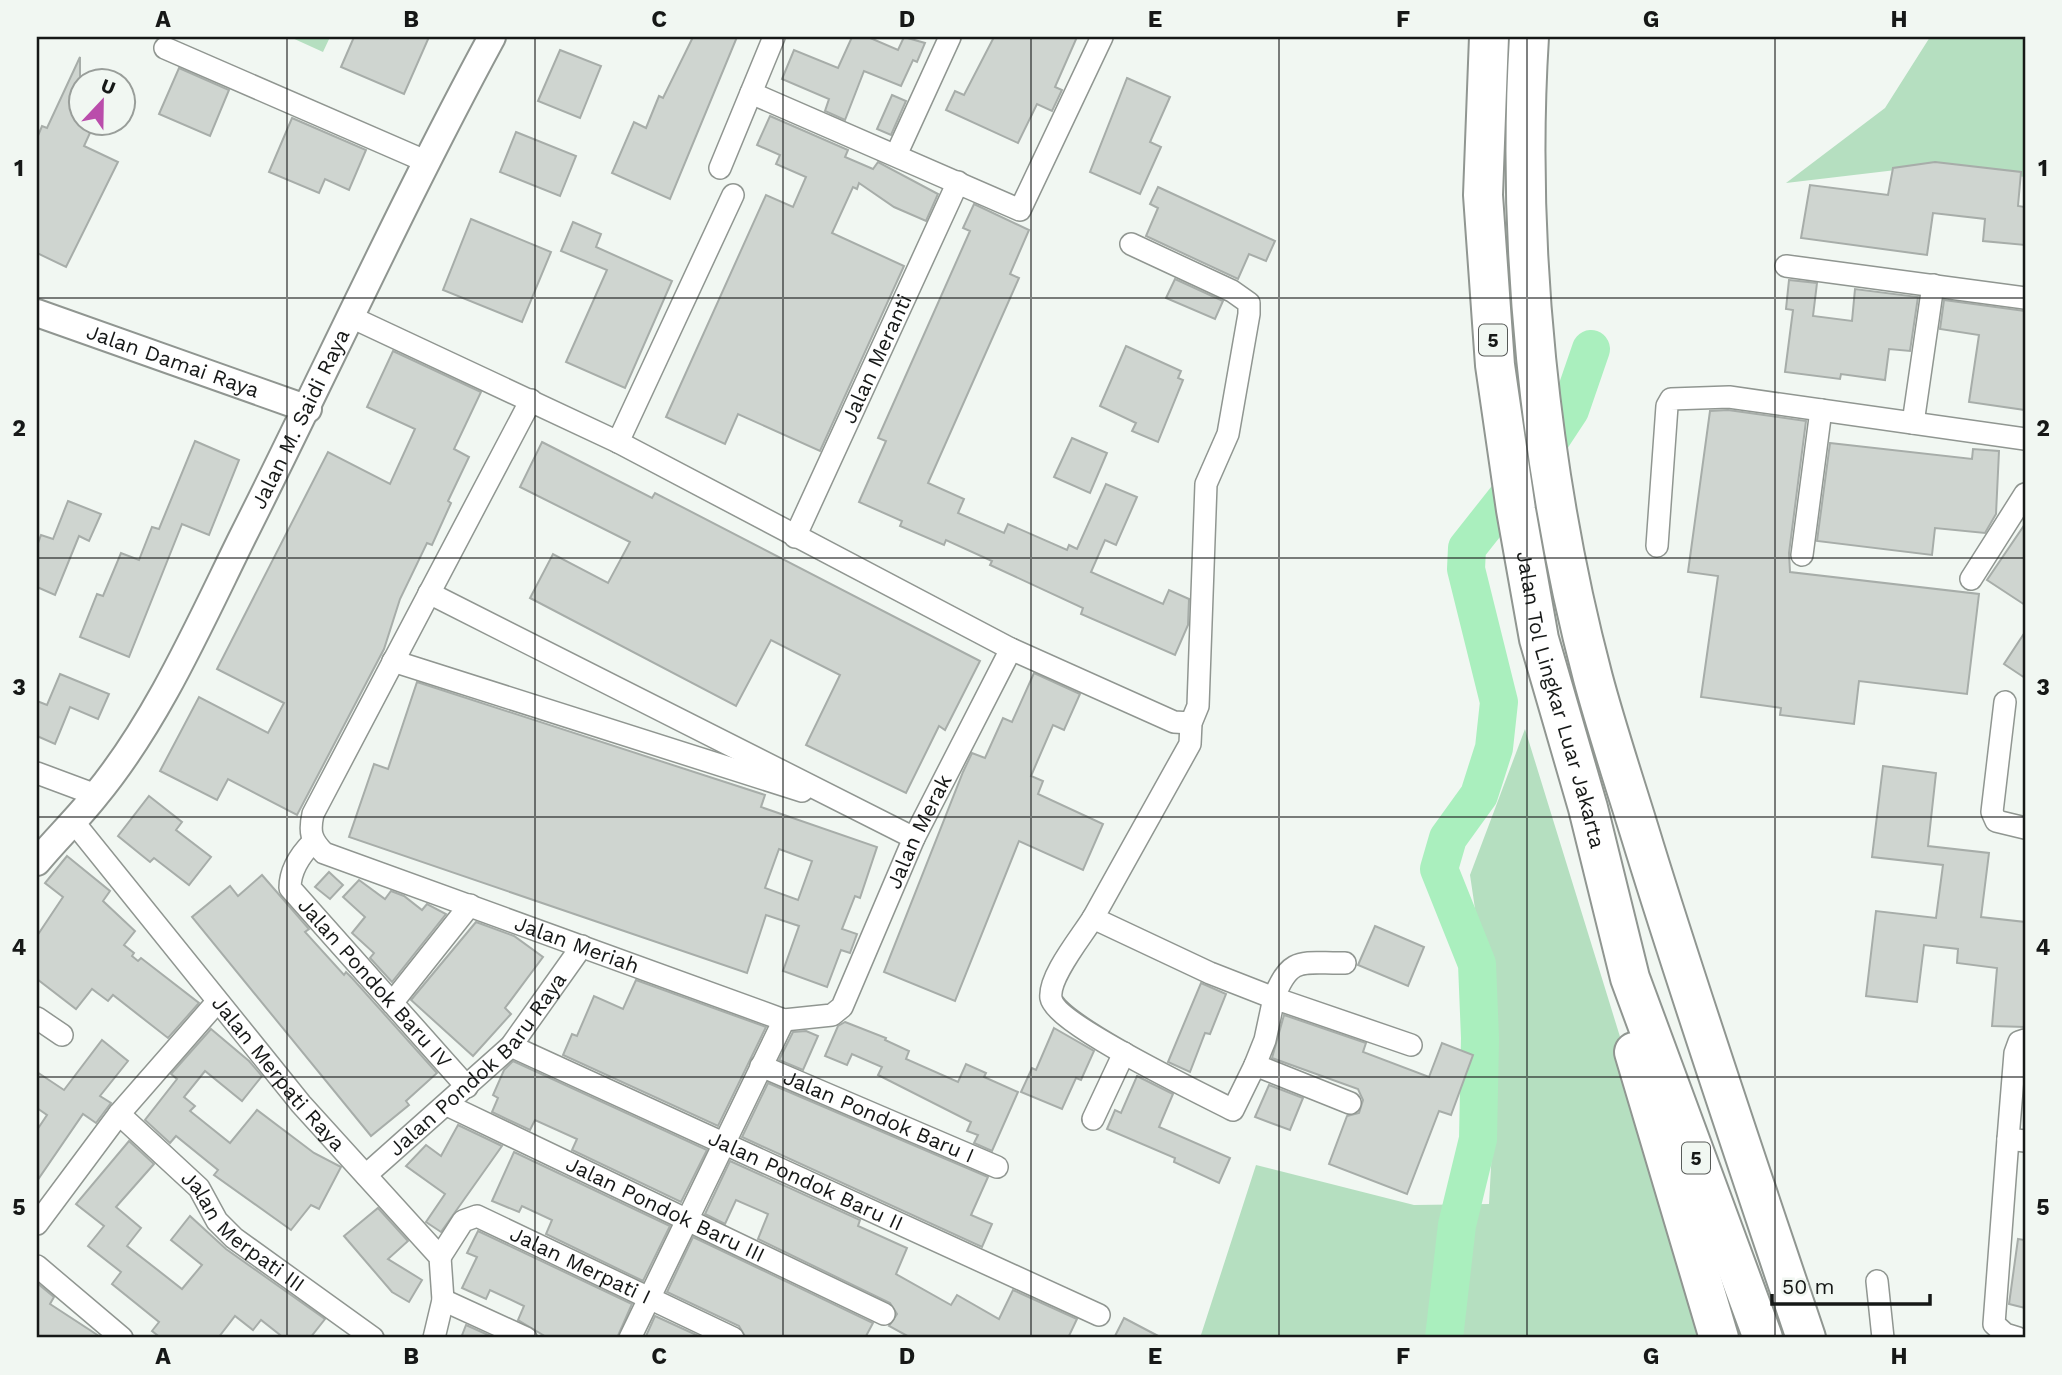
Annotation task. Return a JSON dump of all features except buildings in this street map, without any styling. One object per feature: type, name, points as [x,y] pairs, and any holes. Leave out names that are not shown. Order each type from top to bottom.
[{"type":"highway","name":"Jalan Tol Lingkar Luar Jakarta","points":[[1489,37],[1483,195],[1495,365],[1516,510],[1539,639],[1588,808],[1630,978],[1763,1338]]},
{"type":"highway","name":"Jalan Tol Lingkar Luar Jakarta","points":[[1530,37],[1526,198],[1537,358],[1556,504],[1592,677],[1674,942],[1807,1338]]},
{"type":"highway","points":[[1630,978],[1626,989],[1626,1008],[1639,1075],[1719,1338]]},
{"type":"street","name":"Jalan M. Saidi Raya","points":[[37,862],[96,795],[130,745],[190,641],[307,409],[425,161],[492,37]]},
{"type":"street","points":[[720,168],[774,37]]},
{"type":"street","points":[[897,155],[950,37]]},
{"type":"street","points":[[751,93],[1020,209],[1102,37]]},
{"type":"street","points":[[164,48],[425,161]]},
{"type":"street","name":"Jalan Meranti","points":[[795,537],[958,182]]},
{"type":"street","points":[[618,442],[733,195]]},
{"type":"street","points":[[1131,244],[1232,291],[1249,303],[1247,331],[1228,434],[1206,484],[1198,706],[1191,723],[1190,744],[1093,918],[1061,967],[1050,996],[1055,1009],[1124,1054],[1233,1110],[1265,1040],[1273,998],[1282,975],[1296,964],[1345,963]]},
{"type":"street","points":[[1786,266],[2025,298]]},
{"type":"street","points":[[1913,424],[1933,285]]},
{"type":"street","name":"Jalan Damai Raya","points":[[37,313],[307,409]]},
{"type":"street","points":[[351,317],[618,442],[1010,649],[1174,722],[1191,723]]},
{"type":"street","points":[[1657,546],[1667,406],[1671,399],[1729,397],[2025,439]]},
{"type":"street","points":[[318,848],[309,829],[313,814],[531,400]]},
{"type":"street","points":[[1802,555],[1821,410]]},
{"type":"street","points":[[1971,579],[2025,494]]},
{"type":"street","points":[[429,593],[914,838]]},
{"type":"street","name":"Jalan Merak","points":[[832,1015],[842,1007],[914,838],[1010,649]]},
{"type":"street","points":[[393,661],[774,783],[829,795]]},
{"type":"street","points":[[2005,702],[1992,812],[1996,821],[2025,828]]},
{"type":"street","points":[[37,773],[96,795]]},
{"type":"street","name":"Jalan Merpati Raya","points":[[72,820],[319,1125],[440,1257]]},
{"type":"street","name":"Jalan Meriah","points":[[318,848],[784,1020],[832,1015]]},
{"type":"street","name":"Jalan Pondok Baru IV","points":[[318,848],[302,853],[292,872],[290,888],[467,1087]]},
{"type":"street","points":[[392,1003],[470,905]]},
{"type":"street","points":[[1093,918],[1210,973],[1273,998],[1411,1045]]},
{"type":"street","name":"Jalan Pondok Baru Raya","points":[[366,1175],[511,1046],[582,946]]},
{"type":"street","points":[[37,1224],[119,1114],[217,1002]]},
{"type":"street","points":[[37,1018],[62,1035]]},
{"type":"street","points":[[630,1338],[784,1020]]},
{"type":"street","points":[[2018,1338],[2005,1334],[1994,1324],[2017,1140],[2015,1053],[2019,1042],[2025,1040]]},
{"type":"street","name":"Jalan Pondok Baru II","points":[[511,1046],[724,1141],[1099,1315]]},
{"type":"street","points":[[1093,1119],[1124,1054]]},
{"type":"street","points":[[1255,1065],[1350,1103]]},
{"type":"street","name":"Jalan Pondok Baru I","points":[[761,1066],[997,1167]]},
{"type":"street","name":"Jalan Pondok Baru III","points":[[447,1105],[884,1314]]},
{"type":"street","name":"Jalan Merpati III","points":[[119,1114],[199,1188],[217,1221],[234,1238],[373,1338]]},
{"type":"street","name":"Jalan Merpati I","points":[[440,1257],[463,1221],[477,1216],[733,1338]]},
{"type":"street","points":[[434,1338],[443,1300],[440,1257]]},
{"type":"street","points":[[37,1266],[116,1336]]},
{"type":"street","points":[[1877,1281],[1883,1338]]},
{"type":"street","points":[[443,1300],[526,1338]]},
{"type":"green space","points":[[290,37],[330,37],[323,52]]},
{"type":"green space","points":[[1930,37],[2025,37],[2025,177],[1930,166],[1786,183],[1885,108]]},
{"type":"green space","points":[[1525,729],[1713,1338],[1200,1338],[1256,1165],[1414,1205],[1489,1204],[1497,1057],[1470,875]]},
{"type":"waterway","points":[[1444,1338],[1457,1225],[1478,1139],[1480,1038],[1477,964],[1439,869],[1448,838],[1479,795],[1494,748],[1499,702],[1466,569],[1467,548],[1539,457],[1570,410],[1591,349]]}]
